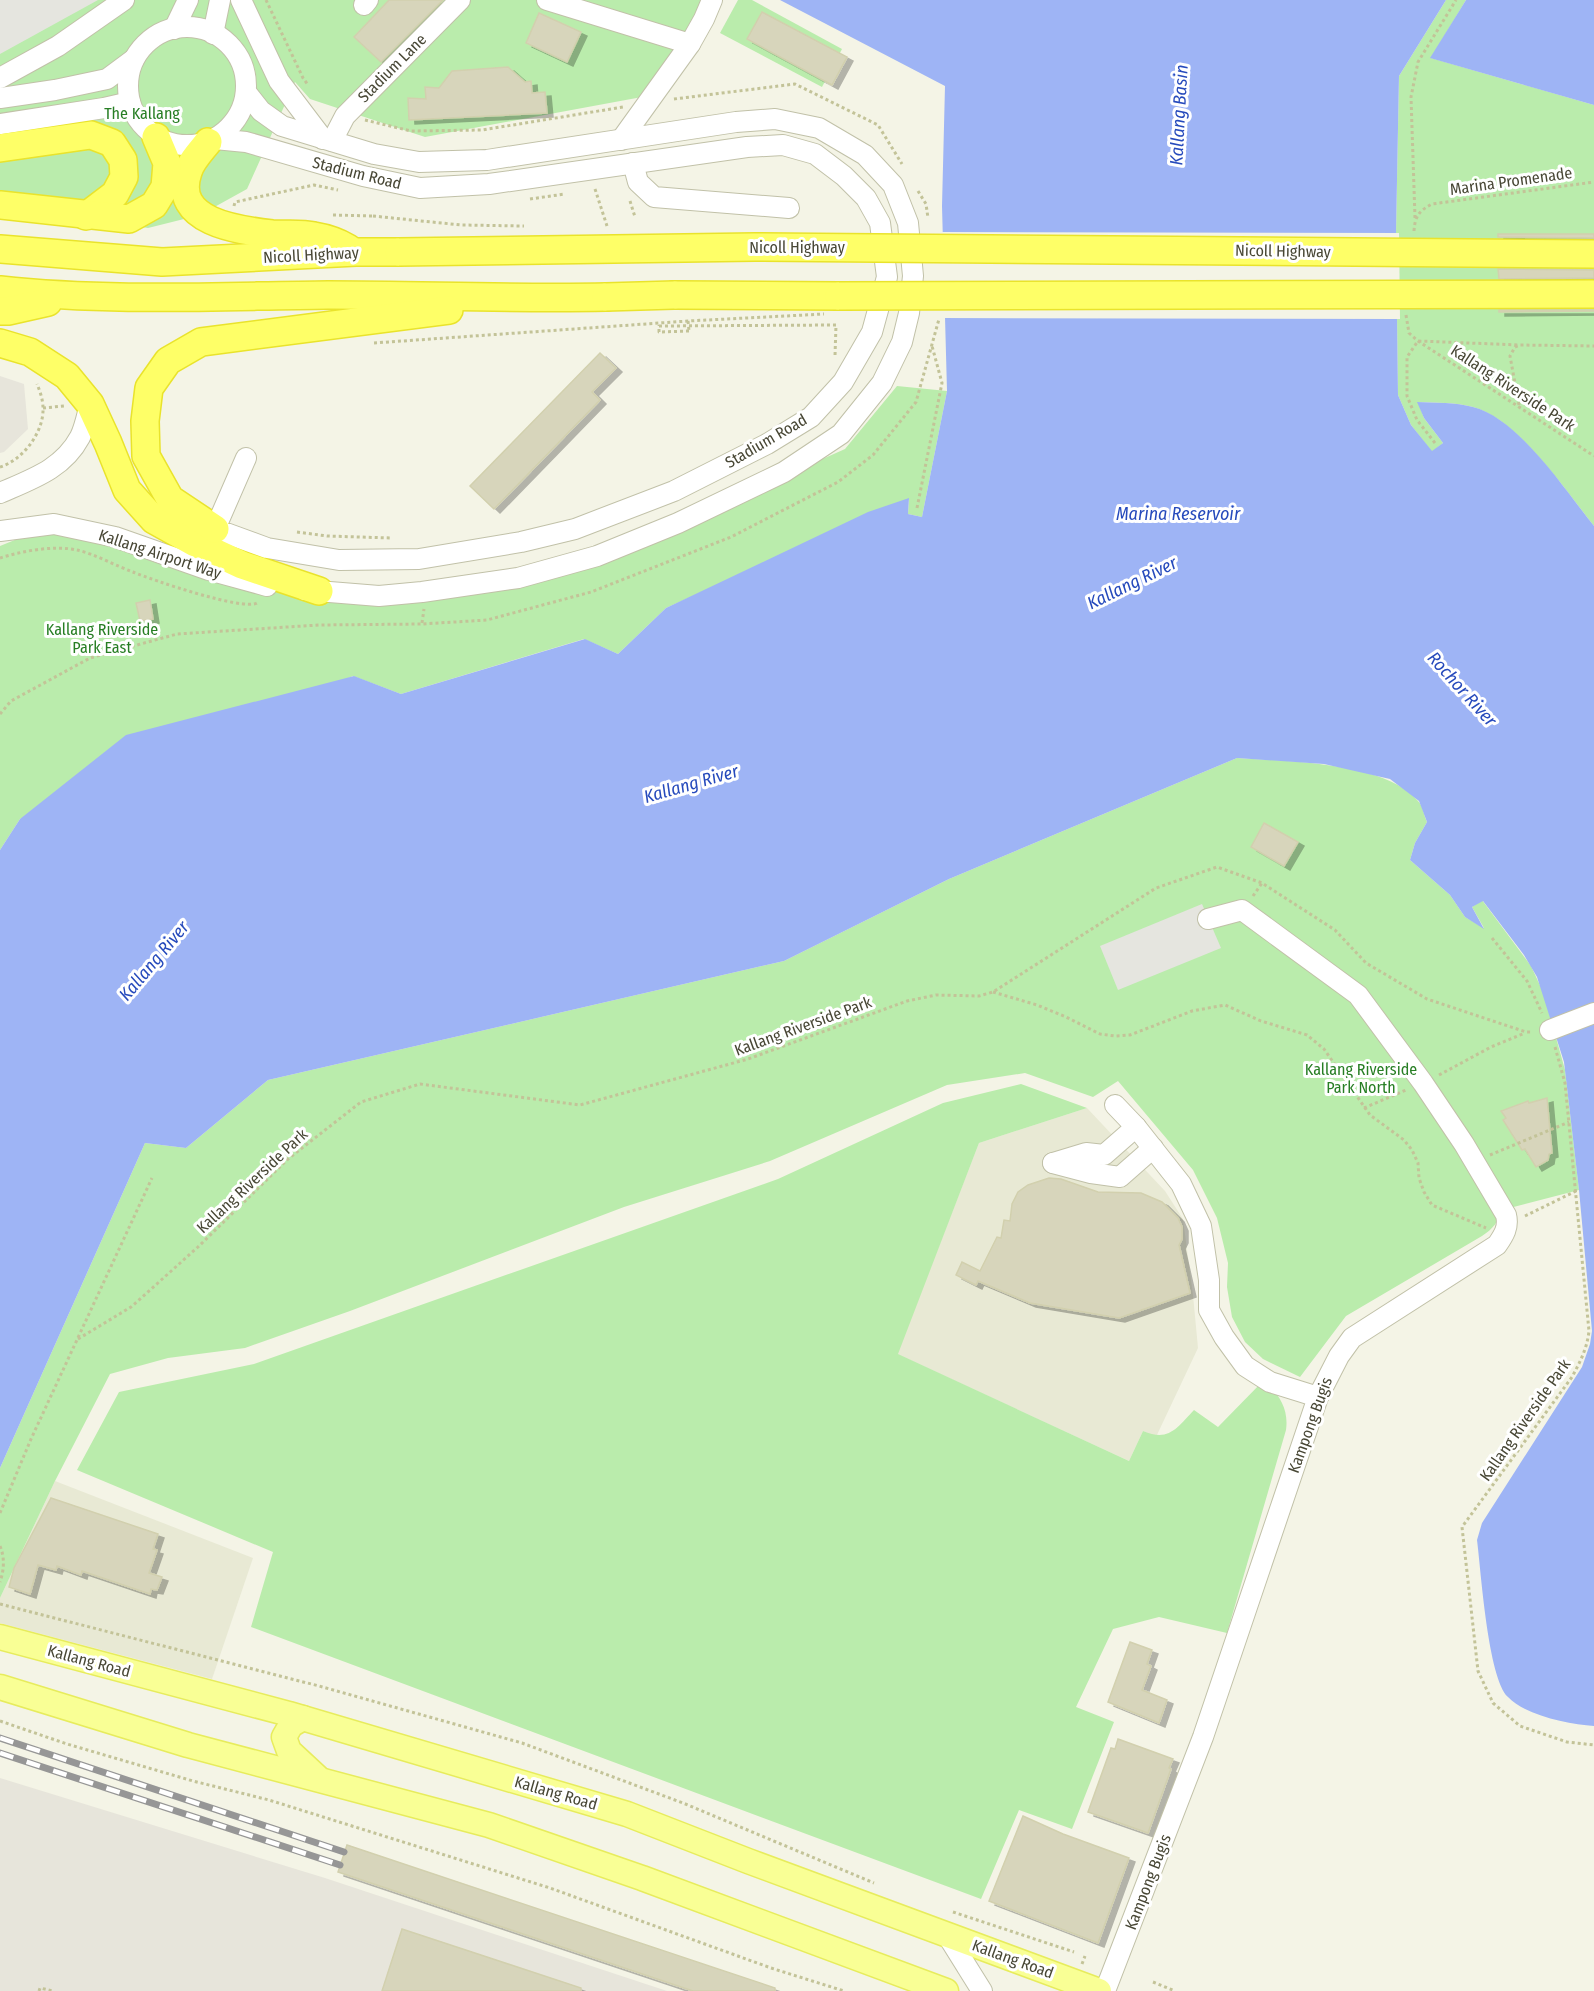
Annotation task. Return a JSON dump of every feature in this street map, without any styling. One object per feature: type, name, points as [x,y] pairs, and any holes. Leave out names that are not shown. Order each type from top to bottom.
[{"type":"highway","points":[[0,148],[91,135],[112,143],[123,160],[124,177],[115,194],[86,216]]},
{"type":"highway","points":[[0,205],[129,219],[154,205],[165,187],[167,163],[156,137]]},
{"type":"highway","points":[[212,140],[188,171],[185,193],[195,212],[209,220],[233,227],[271,234],[312,235],[338,242],[356,252]]},
{"type":"highway","name":"Nicoll Highway","points":[[0,249],[162,262],[356,252],[767,247],[1594,254]]},
{"type":"highway","points":[[0,290],[60,296],[172,298],[375,307],[674,295],[1594,294]]},
{"type":"highway","points":[[0,311],[42,303],[60,296]]},
{"type":"highway","points":[[215,529],[170,499],[146,456],[145,421],[149,388],[168,362],[201,342],[375,307]]},
{"type":"highway","points":[[0,343],[30,352],[67,376],[90,404],[127,490],[154,520],[242,565],[319,591]]},
{"type":"main road","name":"Kallang Road","points":[[0,1637],[303,1718],[627,1814],[1099,1991]]},
{"type":"main road","points":[[0,1687],[188,1745],[489,1825],[642,1878],[946,1991]]},
{"type":"main road","points":[[303,1718],[291,1725],[284,1737],[289,1751],[319,1779]]},
{"type":"street","points":[[0,78],[58,46],[124,0]]},
{"type":"street","points":[[174,29],[188,0]]},
{"type":"street","points":[[213,34],[220,0]]},
{"type":"street","points":[[241,0],[279,81],[328,140]]},
{"type":"street","name":"Stadium Lane","points":[[328,140],[345,116],[460,0]]},
{"type":"street","points":[[548,0],[690,44]]},
{"type":"street","points":[[621,140],[690,44],[704,19],[711,0]]},
{"type":"street","points":[[0,98],[56,90],[107,79],[134,59],[144,45],[158,35],[174,29],[194,28],[213,34],[228,44],[238,58],[245,74],[246,92],[241,111],[230,127],[212,140],[191,146],[173,144],[156,137],[140,122],[130,102],[128,80],[134,59]]},
{"type":"street","name":"Stadium Road","points":[[246,92],[261,111],[282,126],[374,154],[419,162],[487,160],[775,118],[819,128],[865,155],[892,185],[908,223],[913,276],[909,313],[902,342],[882,383],[841,434],[784,472],[678,523],[597,556],[518,578],[452,589],[378,596],[319,591]]},
{"type":"street","points":[[0,124],[130,102]]},
{"type":"street","name":"Stadium Road","points":[[212,140],[246,142],[363,177],[420,188],[489,184],[747,147],[783,145],[815,154],[844,176],[866,198],[880,223],[887,277],[872,332],[843,382],[811,417],[767,444],[674,491],[575,529],[500,546],[419,559],[339,560],[267,548],[215,529]]},
{"type":"street","points":[[633,163],[638,182],[654,197],[789,208]]},
{"type":"street","points":[[0,492],[41,476],[67,457],[81,435],[90,404]]},
{"type":"street","points":[[215,529],[246,458]]},
{"type":"street","name":"Kallang Airport Way","points":[[0,530],[54,524],[115,537],[209,570],[264,585],[319,591]]},
{"type":"street","points":[[1208,919],[1242,910],[1351,988],[1423,1083],[1475,1162],[1506,1215],[1506,1230]]},
{"type":"street","points":[[1550,1030],[1594,1013]]},
{"type":"street","points":[[1115,1105],[1136,1127],[1181,1184],[1201,1226],[1209,1280],[1209,1310],[1224,1337],[1245,1366],[1270,1382],[1318,1397]]},
{"type":"street","points":[[1136,1127],[1104,1155],[1086,1153],[1053,1163],[1090,1173],[1120,1177],[1153,1148]]},
{"type":"street","name":"Kampong Bugis","points":[[1105,1991],[1203,1737],[1318,1397],[1339,1356],[1352,1338],[1497,1245],[1506,1230]]},
{"type":"street","points":[[947,1935],[982,1991]]},
{"type":"path","points":[[1415,219],[1411,97],[1414,78],[1418,62],[1456,0]]},
{"type":"path","name":"Marina Promenade","points":[[1432,204],[1594,182]]},
{"type":"path","points":[[596,189],[607,226]]},
{"type":"path","points":[[632,206],[634,217]]},
{"type":"path","points":[[688,321],[689,331],[659,332],[659,326],[836,324],[835,359]]},
{"type":"path","points":[[1435,443],[1417,420],[1407,396],[1407,357],[1418,341],[1594,346]]},
{"type":"path","name":"Kallang Riverside Park","points":[[1418,341],[1594,456]]},
{"type":"path","points":[[917,508],[942,383],[932,344]]},
{"type":"path","points":[[1519,407],[1510,356],[1515,347],[1520,345]]},
{"type":"path","points":[[0,467],[9,465],[26,450],[38,431],[44,408],[38,385],[33,377]]},
{"type":"path","points":[[288,531],[327,536],[400,539]]},
{"type":"path","name":"Kallang Riverside Park","points":[[78,1339],[131,1307],[198,1247],[288,1159],[361,1102],[420,1084],[580,1105],[748,1059],[907,1001],[936,994],[979,996],[993,992],[1156,888],[1218,867],[1262,883],[1335,930],[1366,963],[1427,999],[1527,1032],[1550,1030]]},
{"type":"path","name":"Kallang Riverside Park","points":[[1492,938],[1527,981],[1550,1030],[1565,1083],[1589,1331],[1581,1361],[1572,1377],[1462,1527],[1478,1671],[1493,1703],[1520,1726],[1567,1742],[1594,1746]]},
{"type":"path","points":[[993,992],[1037,1005],[1100,1034],[1115,1036],[1130,1035],[1192,1011],[1225,1005],[1261,1021],[1307,1035],[1317,1041],[1370,1116],[1404,1140],[1412,1150],[1418,1163],[1419,1178],[1424,1192],[1432,1204],[1506,1230],[1576,1191]]},
{"type":"path","points":[[1364,1108],[1423,1083],[1491,1047],[1527,1032]]},
{"type":"path","points":[[1475,1162],[1569,1122]]},
{"type":"path","points":[[0,1513],[31,1439],[152,1178]]},
{"type":"path","points":[[0,1546],[4,1554],[4,1570],[0,1582]]},
{"type":"path","points":[[0,1604],[319,1686],[522,1743],[682,1803],[880,1886]]},
{"type":"path","points":[[0,1721],[193,1781],[269,1800],[549,1887],[771,1968],[844,1991]]},
{"type":"path","points":[[945,1910],[1074,1952]]},
{"type":"path","points":[[1153,1982],[1175,1991]]},
{"type":"path","points":[[40,1990],[53,1991]]},
{"type":"shaded area","points":[[0,0],[98,0],[0,54]]},
{"type":"shaded area","points":[[0,376],[24,384],[28,429],[4,452],[0,453]]},
{"type":"shaded area","points":[[1202,904],[1221,948],[1118,990],[1100,946]]},
{"type":"shaded area","points":[[1087,1108],[1165,1191],[1183,1219],[1193,1295],[1198,1348],[1156,1437],[1143,1431],[1129,1461],[897,1354],[979,1143]]},
{"type":"shaded area","points":[[55,1481],[253,1558],[212,1679],[0,1623],[0,1598]]},
{"type":"shaded area","points":[[0,1778],[325,1878],[667,1991],[0,1991]]},
{"type":"green space","name":"The Kallang","points":[[0,0],[715,0],[669,92],[425,137],[310,99],[295,82],[247,189],[200,215],[148,228],[0,204]]},
{"type":"green space","points":[[738,0],[752,0],[842,49],[822,87],[720,33]]},
{"type":"green space","points":[[1446,0],[1466,0],[1431,58],[1594,105],[1594,526],[1540,458],[1523,440],[1490,414],[1466,405],[1418,402],[1424,418],[1443,443],[1432,452],[1411,425],[1398,395],[1396,233],[1399,76]]},
{"type":"green space","name":"Kallang Riverside Park East","points":[[897,386],[947,391],[922,517],[908,514],[909,499],[666,608],[618,654],[584,639],[401,694],[353,676],[20,819],[0,850],[0,546],[54,524],[378,596],[518,578],[762,486],[845,449]]},
{"type":"green space","name":"Kallang Riverside Park North","points":[[1237,758],[1307,763],[1360,771],[1383,778],[1403,788],[1420,803],[1427,822],[1415,843],[1410,860],[1450,895],[1465,917],[1484,928],[1472,907],[1482,900],[1531,966],[1544,994],[1565,1070],[1579,1190],[1502,1210],[1495,1225],[1482,1236],[1346,1316],[1300,1377],[1263,1359],[1245,1342],[1232,1317],[1227,1287],[1228,1263],[1217,1218],[1193,1170],[1118,1081],[1093,1097],[1025,1073],[947,1085],[770,1161],[624,1207],[350,1311],[245,1348],[168,1358],[110,1374],[55,1481],[0,1598],[0,1468],[145,1143],[186,1148],[268,1080],[784,961],[949,879]]},
{"type":"green space","points":[[1021,1084],[1087,1108],[979,1143],[898,1354],[1129,1461],[1143,1431],[1152,1434],[1166,1434],[1177,1427],[1194,1410],[1218,1427],[1264,1380],[1282,1402],[1287,1422],[1227,1633],[1159,1617],[1113,1629],[1076,1707],[1114,1722],[1072,1829],[1019,1810],[981,1899],[251,1627],[273,1552],[77,1470],[119,1392],[254,1364],[778,1179],[943,1103]]},
{"type":"water","name":"Marina Reservoir","points":[[780,0],[1446,0],[1399,76],[1396,233],[1398,395],[1411,425],[1432,451],[1443,443],[1424,418],[1417,402],[1473,407],[1507,425],[1540,457],[1594,526],[1594,1726],[1561,1721],[1537,1714],[1516,1704],[1501,1686],[1490,1647],[1477,1540],[1482,1523],[1582,1367],[1590,1344],[1592,1331],[1579,1190],[1564,1062],[1537,977],[1524,955],[1483,901],[1472,907],[1484,929],[1465,917],[1450,895],[1410,860],[1415,843],[1427,822],[1419,801],[1390,779],[1324,764],[1237,758],[949,879],[784,961],[268,1080],[186,1148],[145,1143],[0,1468],[0,850],[20,819],[126,735],[354,676],[401,694],[585,639],[618,654],[666,608],[868,512],[909,498],[908,514],[922,517],[947,391],[942,206],[945,86]]},
{"type":"water","points":[[1466,0],[1594,0],[1594,105],[1430,58]]},
{"type":"pier","points":[[940,232],[1399,233],[1400,319],[943,318]]},
{"type":"building","points":[[389,0],[443,0],[381,62],[354,37]]},
{"type":"building","points":[[762,12],[847,57],[832,85],[747,39]]},
{"type":"building","points":[[539,13],[581,32],[567,62],[526,43]]},
{"type":"building","points":[[508,67],[525,82],[531,81],[532,93],[545,92],[547,113],[409,120],[408,98],[426,99],[425,87],[439,88],[452,71]]},
{"type":"building","points":[[1498,234],[1594,234],[1594,238],[1498,237]]},
{"type":"building","points":[[1498,269],[1594,270],[1594,278],[1499,279]]},
{"type":"building","points":[[1499,310],[1594,310],[1594,311],[1499,312]]},
{"type":"building","points":[[600,353],[616,368],[592,392],[600,400],[494,509],[470,486]]},
{"type":"building","points":[[150,600],[153,619],[140,621],[136,603]]},
{"type":"building","points":[[1264,823],[1298,842],[1284,866],[1251,847]]},
{"type":"building","points":[[1547,1098],[1552,1153],[1549,1154],[1548,1160],[1536,1167],[1503,1120],[1506,1118],[1501,1111],[1528,1101],[1529,1103]]},
{"type":"building","points":[[1049,1178],[1061,1179],[1098,1192],[1141,1193],[1162,1202],[1178,1218],[1182,1227],[1182,1239],[1179,1245],[1190,1293],[1119,1318],[1030,1303],[978,1281],[976,1285],[956,1275],[962,1262],[980,1271],[997,1237],[1001,1238],[1004,1220],[1010,1221],[1012,1204],[1018,1192],[1028,1185]]},
{"type":"building","points":[[51,1498],[158,1534],[153,1549],[157,1550],[149,1573],[162,1577],[157,1590],[151,1589],[150,1594],[82,1571],[81,1575],[57,1566],[56,1570],[38,1565],[30,1594],[9,1587],[14,1568]]},
{"type":"building","points":[[1130,1642],[1152,1650],[1147,1664],[1151,1666],[1142,1690],[1167,1700],[1159,1723],[1108,1702]]},
{"type":"building","points":[[1118,1739],[1173,1759],[1148,1833],[1088,1812],[1111,1748],[1115,1749]]},
{"type":"building","points":[[1023,1816],[1063,1834],[1129,1858],[1098,1943],[989,1901]]},
{"type":"building","points":[[347,1845],[775,1988],[775,1991],[693,1991],[338,1872]]},
{"type":"building","points":[[402,1929],[581,1988],[581,1991],[382,1991]]},
{"type":"railway","points":[[0,1738],[344,1852]]},
{"type":"railway","points":[[0,1753],[340,1865]]},
{"type":"water label","name":"Kallang Basin","points":[[1179,115]]},
{"type":"water label","name":"Kallang River","points":[[1132,583]]},
{"type":"water label","name":"Rochor River","points":[[1462,689]]},
{"type":"water label","name":"Kallang River","points":[[691,784]]},
{"type":"water label","name":"Kallang River","points":[[154,961]]}]
